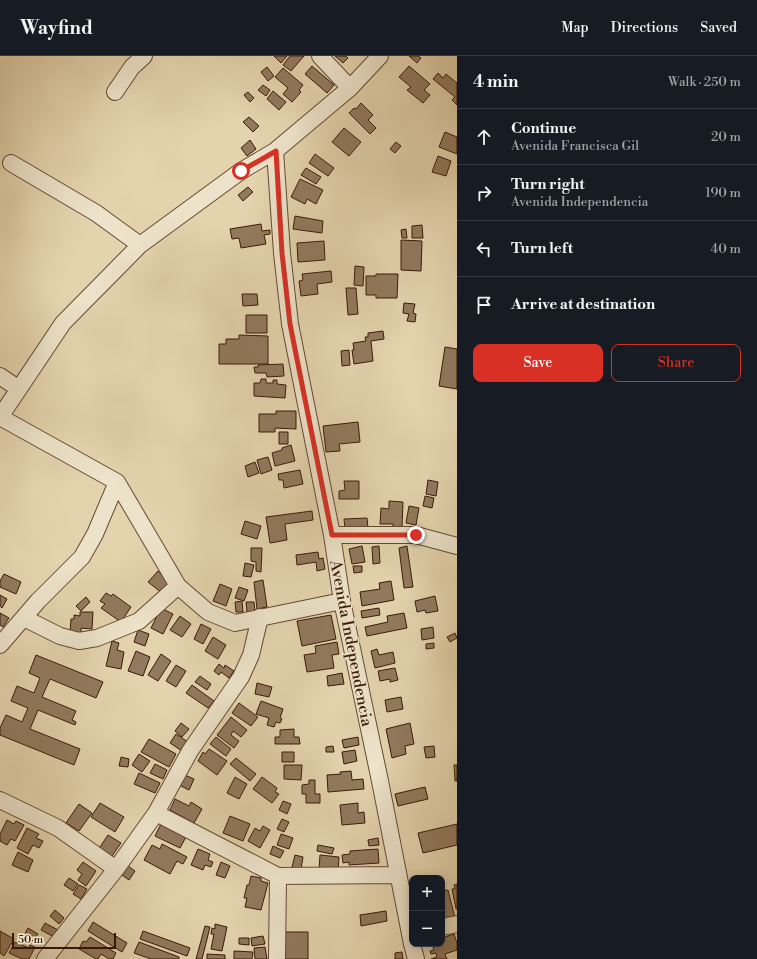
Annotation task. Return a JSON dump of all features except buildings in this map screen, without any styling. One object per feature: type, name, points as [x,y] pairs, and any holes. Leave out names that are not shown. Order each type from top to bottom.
[{"type":"street","points":[[115,92],[132,67],[144,56]]},
{"type":"street","points":[[320,56],[350,88]]},
{"type":"street","points":[[342,600],[235,623],[208,612],[178,586],[117,482],[0,417],[63,323],[140,246],[241,171],[276,151],[350,88],[380,56]]},
{"type":"street","name":"Avenida Independencia","points":[[276,151],[282,253],[290,324],[332,535],[342,600],[409,930]]},
{"type":"street","points":[[11,164],[96,213],[140,246]]},
{"type":"street","points":[[0,376],[19,389]]},
{"type":"street","points":[[0,645],[38,600],[82,557],[117,482]]},
{"type":"street","points":[[332,535],[416,535],[457,546]]},
{"type":"street","points":[[24,618],[60,636],[79,642],[96,638],[139,622],[178,586]]},
{"type":"street","points":[[45,959],[116,869],[156,813],[190,751],[241,677],[252,655],[260,617]]},
{"type":"street","points":[[0,800],[58,828],[116,869]]},
{"type":"street","points":[[156,813],[278,876],[398,875]]},
{"type":"street","points":[[277,959],[278,876]]},
{"type":"street","points":[[445,926],[457,924]]},
{"type":"street","name":"Avenida Independencia","points":[[413,947],[416,959]]},
{"type":"route","points":[[241,171],[276,151],[282,253],[290,324],[332,535],[416,535]]}]
